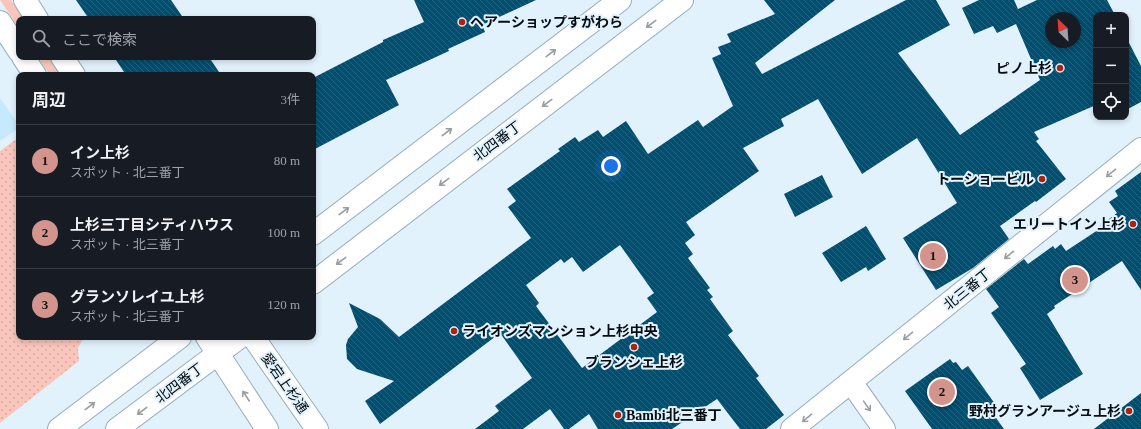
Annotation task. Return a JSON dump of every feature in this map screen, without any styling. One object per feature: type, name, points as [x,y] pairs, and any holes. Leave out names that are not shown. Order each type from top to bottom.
[{"type":"street","points":[[25,0],[35,16]]},
{"type":"street","points":[[316,232],[620,0]]},
{"type":"street","name":"北四番丁","points":[[316,281],[682,0]]},
{"type":"street","points":[[0,22],[16,46]]},
{"type":"street","points":[[25,60],[33,72]]},
{"type":"street","points":[[64,60],[72,72]]},
{"type":"street","name":"北三番丁","points":[[792,429],[1141,149]]},
{"type":"street","points":[[59,429],[176,340]]},
{"type":"street","name":"北四番丁","points":[[117,429],[213,345],[230,340]]},
{"type":"street","name":"愛宕上杉通","points":[[255,340],[317,429]]},
{"type":"street","points":[[213,345],[267,429]]},
{"type":"street","points":[[851,382],[884,429]]},
{"type":"shaded area","points":[[0,0],[11,0],[22,16],[16,16],[16,24]]},
{"type":"shaded area","points":[[40,60],[51,60],[58,72],[48,72]]},
{"type":"shaded area","points":[[0,98],[16,121],[16,130],[0,141]]},
{"type":"shaded area","points":[[16,139],[16,340],[82,340],[78,348],[79,361],[0,423],[0,151]]},
{"type":"building","points":[[76,0],[171,0],[182,16],[87,16]]},
{"type":"building","points":[[414,0],[536,0],[482,25],[485,32],[448,49],[449,51],[386,80],[399,105],[316,148],[316,76],[383,42],[383,40],[424,22]]},
{"type":"building","points":[[764,0],[835,0],[755,63],[762,74],[906,0],[936,0],[950,25],[898,53],[960,135],[1040,80],[1016,24],[997,33],[993,26],[974,34],[962,8],[979,0],[1014,0],[1018,9],[1037,0],[1107,0],[1113,12],[1093,12],[1093,106],[1034,132],[1039,139],[1036,141],[1066,179],[1036,202],[1035,201],[1000,226],[1009,239],[973,268],[936,290],[903,238],[957,203],[917,138],[862,174],[818,99],[781,119],[784,126],[743,148],[759,171],[686,222],[695,235],[685,243],[693,254],[688,258],[710,288],[707,290],[713,297],[710,299],[733,331],[728,335],[759,376],[756,378],[784,415],[766,429],[740,429],[717,399],[672,429],[598,429],[589,414],[569,429],[564,429],[550,409],[523,429],[475,429],[499,411],[495,406],[532,378],[500,333],[380,424],[365,401],[394,381],[357,369],[347,359],[346,345],[348,339],[358,327],[349,303],[380,319],[399,337],[531,238],[508,207],[516,201],[507,189],[560,151],[558,149],[575,137],[579,142],[598,130],[603,137],[626,121],[648,154],[698,120],[703,127],[733,106],[712,58],[721,54],[718,47],[731,42],[727,34],[775,14]],"holes":[[[620,245],[654,293],[647,298],[657,312],[582,368],[536,306],[539,303],[526,285],[561,259],[564,263],[572,257],[583,272]]]},
{"type":"building","points":[[1129,43],[1141,66],[1141,102],[1129,108]]},
{"type":"building","points":[[116,60],[211,60],[219,72],[124,72]]},
{"type":"building","points":[[1141,172],[1141,290],[1122,261],[1054,306],[1055,308],[1047,314],[1083,374],[1040,400],[1020,368],[1026,364],[991,313],[999,307],[986,289],[1024,259],[1028,264],[1053,246],[1055,249],[1061,244],[1066,251],[1101,228],[1100,226],[1117,213],[1109,202],[1118,196],[1115,191]]},
{"type":"building","points":[[822,175],[833,197],[795,217],[784,194]]},
{"type":"building","points":[[866,226],[886,259],[868,271],[866,267],[841,282],[822,253]]},
{"type":"building","points":[[950,359],[953,363],[956,362],[962,370],[968,366],[1000,411],[994,415],[1004,429],[932,429],[905,391]]},
{"type":"building","name":"野村グランアージュ上杉","points":[[1141,393],[1141,429],[1094,429]]},
{"type":"place","name":"ヘアーショップすがわら","points":[[462,22]]},
{"type":"place","name":"ピノ上杉","points":[[1060,68]]},
{"type":"place","name":"トーショービル","points":[[1042,179]]},
{"type":"place","name":"エリートイン上杉","points":[[1133,224]]},
{"type":"place","name":"イン上杉","points":[[933,256]]},
{"type":"place","name":"グランソレイユ上杉","points":[[1075,280]]},
{"type":"place","name":"ライオンズマンション上杉中央","points":[[454,331]]},
{"type":"place","name":"ブランシェ上杉","points":[[634,347]]},
{"type":"place","name":"上杉三丁目シティハウス","points":[[942,392]]},
{"type":"place","name":"野村グランアージュ上杉","points":[[1129,411]]},
{"type":"place","name":"Bambi北三番丁","points":[[618,415]]}]
